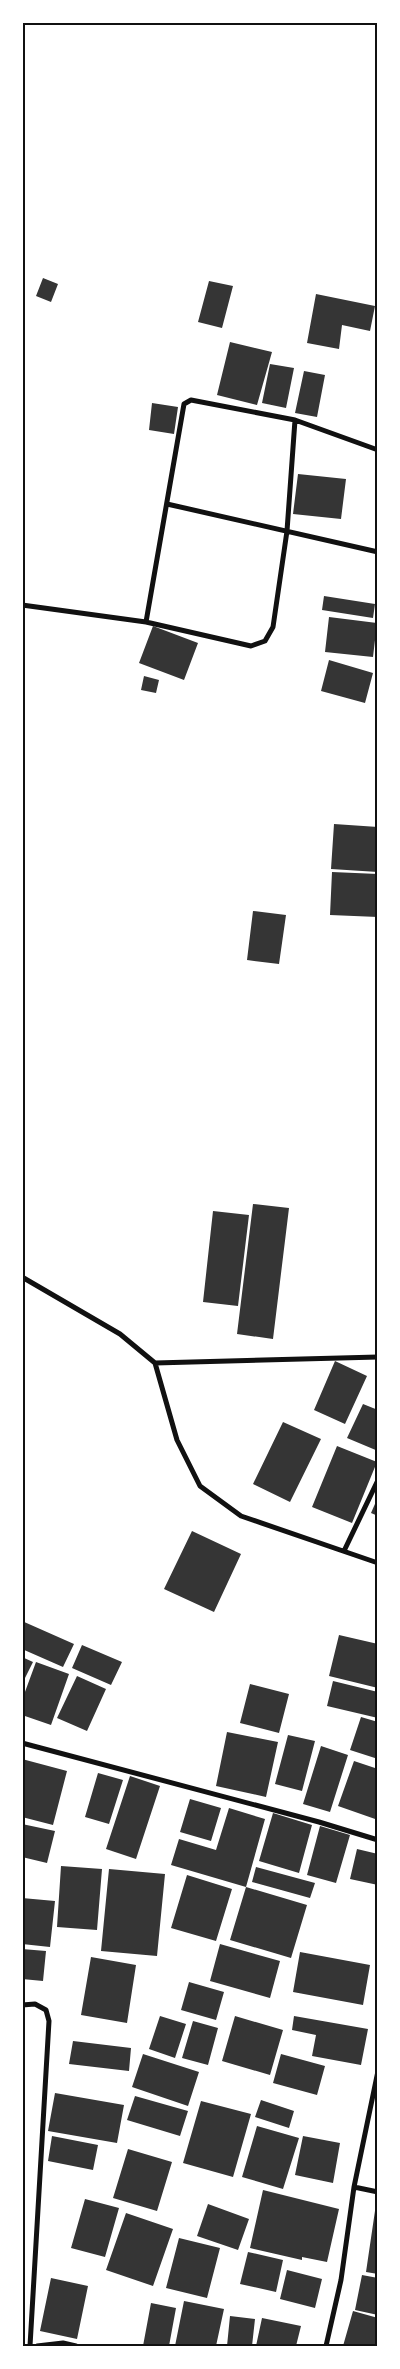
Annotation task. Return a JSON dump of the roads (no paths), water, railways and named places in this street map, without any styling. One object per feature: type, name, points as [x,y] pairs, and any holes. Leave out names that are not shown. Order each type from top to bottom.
[{"type":"street","points":[[146,622],[184,404],[191,400],[295,420],[378,450]]},
{"type":"street","points":[[22,605],[146,622],[251,646],[265,641],[272,627],[287,530],[295,420]]},
{"type":"street","points":[[167,504],[378,552]]},
{"type":"street","points":[[22,1277],[120,1334],[156,1363],[177,1440],[200,1486],[241,1516],[378,1563]]},
{"type":"street","points":[[156,1363],[378,1357]]},
{"type":"street","points":[[344,1551],[378,1480]]},
{"type":"street","points":[[22,1743],[290,1814],[378,1840]]},
{"type":"street","points":[[22,2005],[36,2004],[46,2010],[49,2021],[30,2346]]},
{"type":"street","points":[[326,2346],[341,2280],[354,2187],[377,2085],[378,2071]]},
{"type":"street","points":[[354,2187],[378,2192]]},
{"type":"street","points":[[37,2346],[63,2343],[76,2346]]}]
